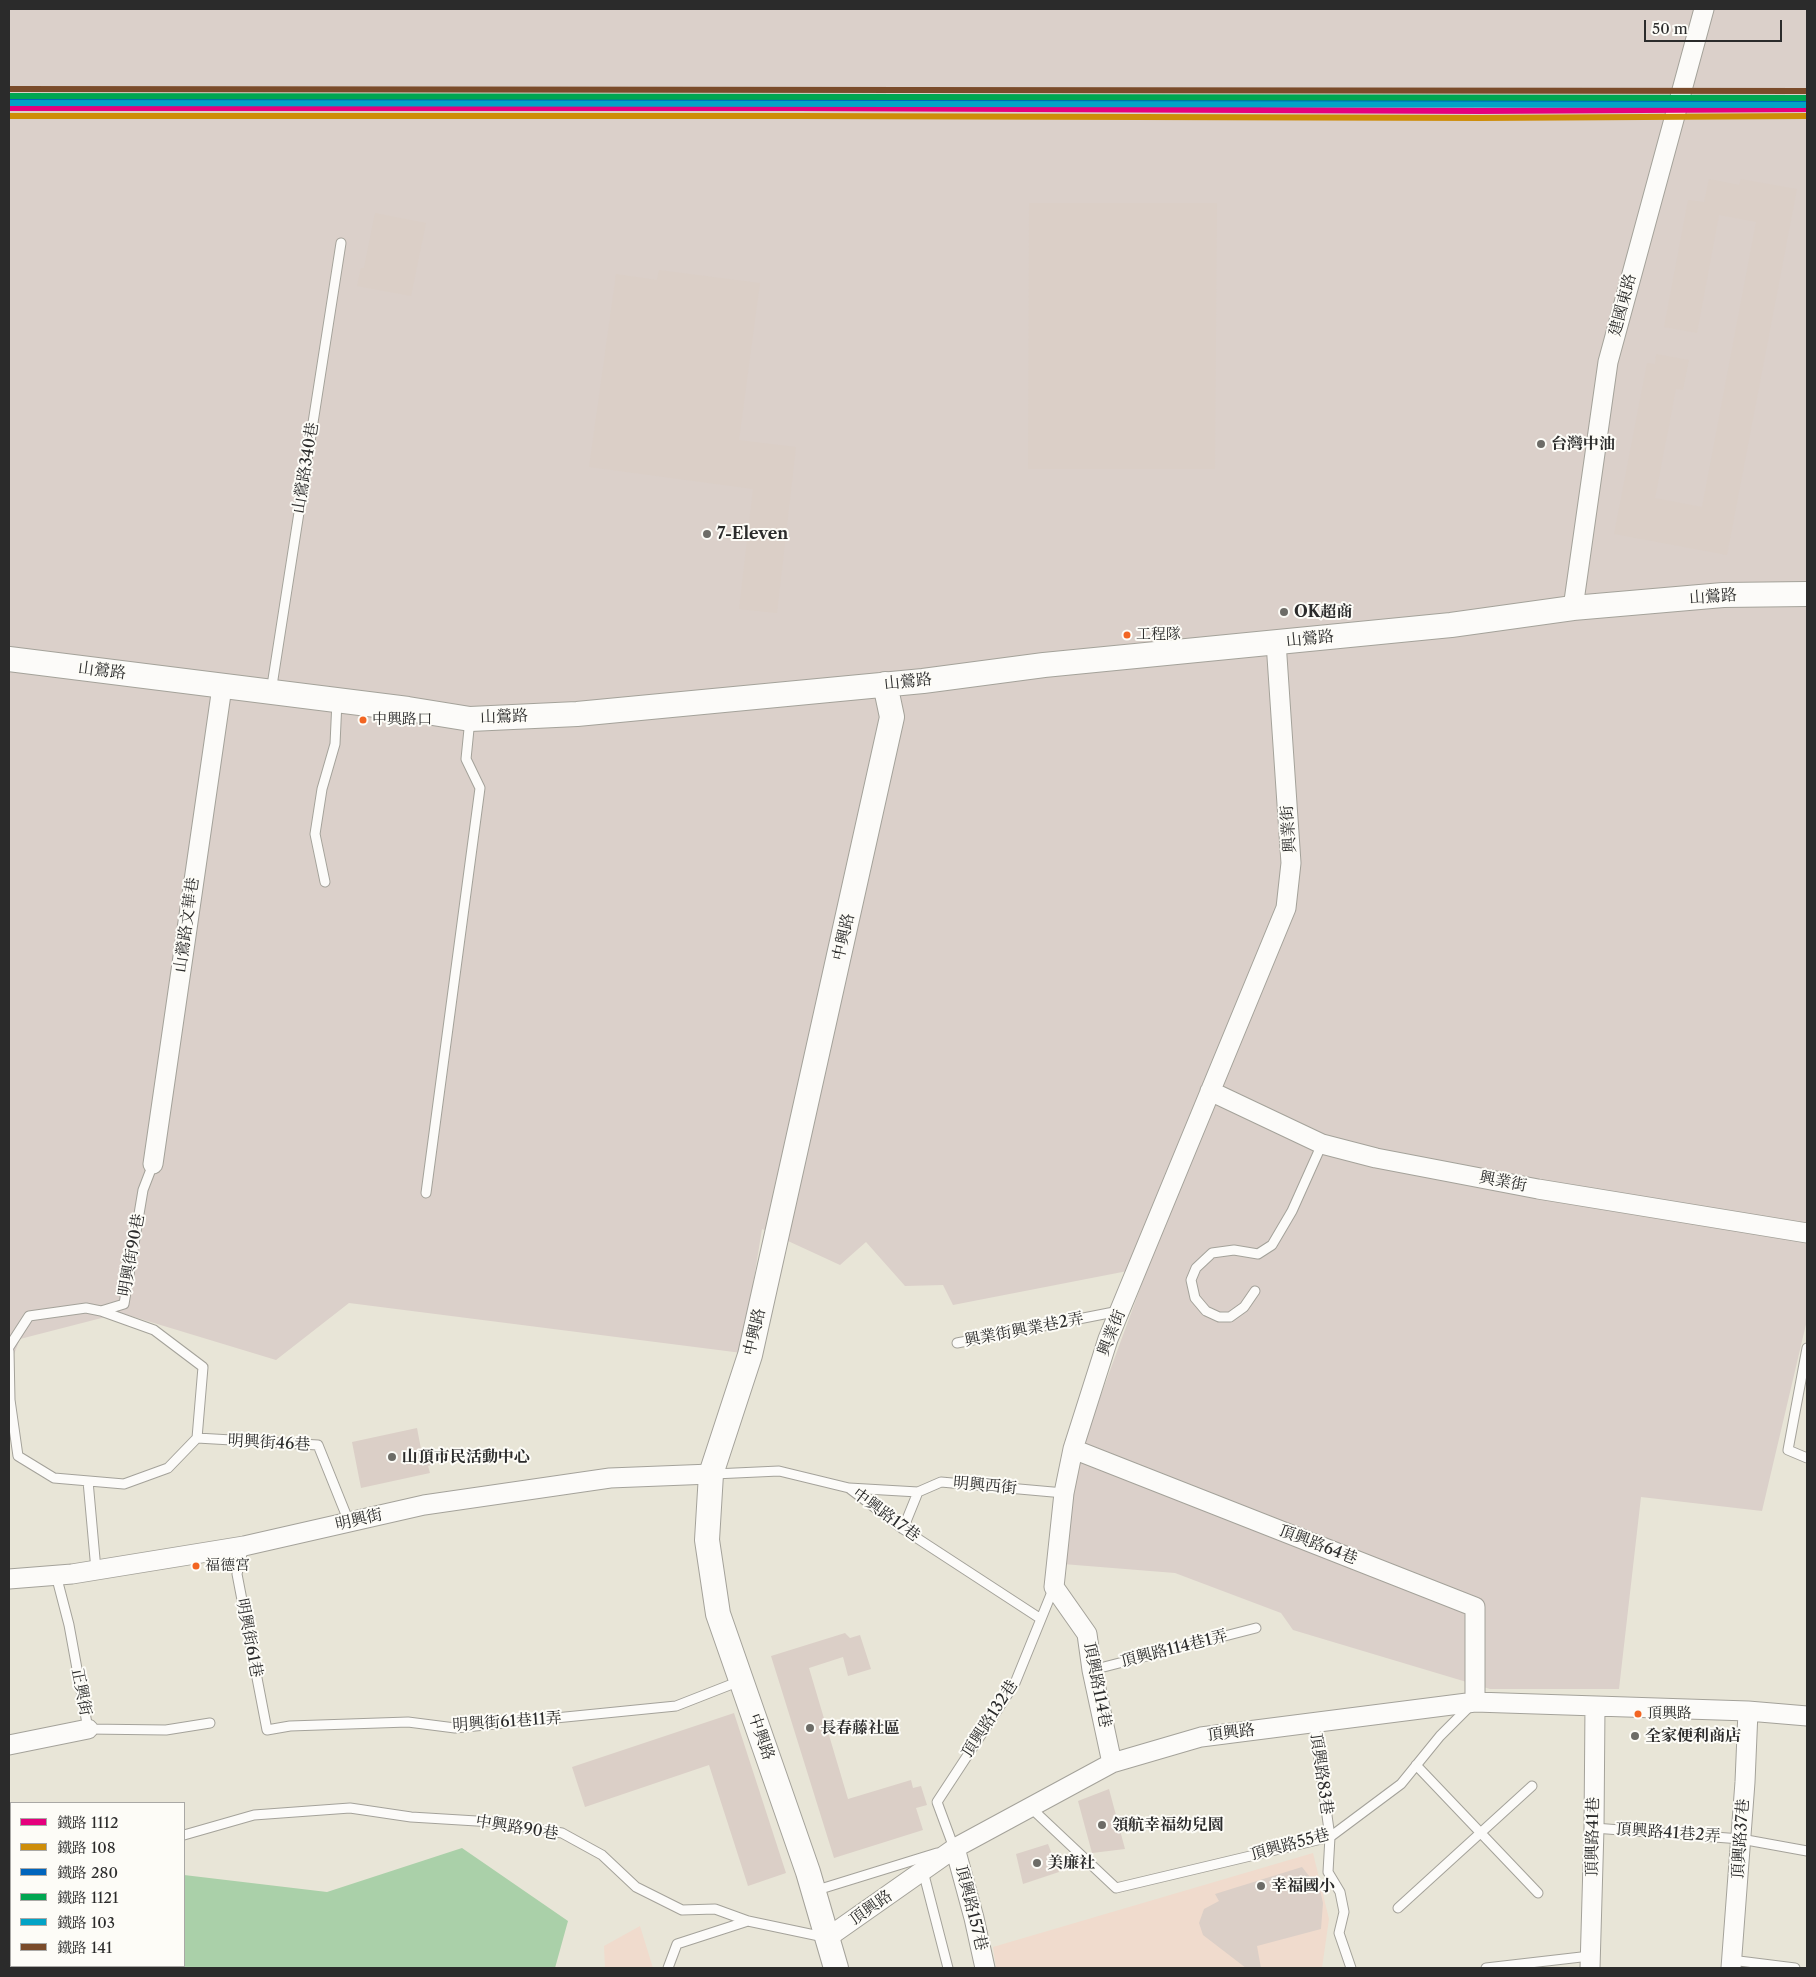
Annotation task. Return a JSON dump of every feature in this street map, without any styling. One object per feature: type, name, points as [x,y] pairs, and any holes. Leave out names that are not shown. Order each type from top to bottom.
[{"type":"street","name":"建國東路","points":[[1573,608],[1608,362],[1704,9]]},
{"type":"street","name":"山鶯路","points":[[9,659],[337,700],[470,719],[577,714],[885,684],[1044,665],[1451,625],[1573,608],[1723,595],[1807,594]]},
{"type":"street","name":"興業街","points":[[1054,1586],[1064,1493],[1072,1448],[1108,1340],[1122,1310],[1286,908],[1291,863],[1276,642]]},
{"type":"street","name":"中興路","points":[[836,1968],[814,1891],[718,1614],[707,1540],[711,1474],[750,1355],[892,718],[885,684]]},
{"type":"street","name":"山鶯路文華巷","points":[[153,1164],[222,687]]},
{"type":"street","name":"興業街","points":[[1210,1091],[1322,1144],[1376,1158],[1538,1189],[1807,1233]]},
{"type":"street","name":"頂興路64巷","points":[[1072,1448],[1475,1607],[1475,1702]]},
{"type":"street","name":"明興街","points":[[9,1579],[56,1576],[244,1546],[424,1505],[610,1478],[711,1474]]},
{"type":"street","name":"頂興路114巷","points":[[1054,1586],[1087,1634],[1092,1670],[1112,1763]]},
{"type":"street","name":"頂興路","points":[[827,1938],[955,1848],[1030,1807],[1112,1763],[1201,1737],[1475,1702],[1748,1710],[1807,1716]]},
{"type":"street","name":"頂興路41巷","points":[[1590,1962],[1595,1706]]},
{"type":"street","name":"頂興路37巷","points":[[1731,1964],[1741,1839],[1748,1710]]},
{"type":"street","name":"正興街","points":[[9,1745],[88,1729]]},
{"type":"street","name":"頂興路157巷","points":[[955,1848],[985,1968]]},
{"type":"lane","name":"山鶯路340巷","points":[[271,692],[341,243]]},
{"type":"lane","points":[[325,882],[315,834],[322,789],[335,744],[337,700]]},
{"type":"lane","points":[[426,1194],[480,788],[466,759],[470,719]]},
{"type":"lane","points":[[1255,1291],[1244,1307],[1230,1317],[1219,1317],[1206,1311],[1195,1298],[1191,1280],[1196,1268],[1212,1253],[1234,1250],[1258,1254],[1272,1245],[1292,1211],[1322,1144]]},
{"type":"lane","name":"明興街90巷","points":[[153,1164],[143,1190],[124,1304],[101,1311],[86,1308],[30,1316],[9,1349],[10,1400],[18,1456],[54,1478],[124,1484],[168,1468],[197,1438]]},
{"type":"lane","name":"興業街興業巷2弄","points":[[957,1343],[1122,1310]]},
{"type":"lane","points":[[101,1311],[154,1330],[203,1367],[197,1438]]},
{"type":"lane","points":[[1807,1348],[1788,1450],[1807,1458]]},
{"type":"lane","name":"明興街46巷","points":[[197,1438],[318,1446],[349,1522]]},
{"type":"lane","name":"中興路17巷","points":[[711,1474],[779,1471],[849,1488],[903,1529],[1041,1619]]},
{"type":"lane","points":[[88,1481],[96,1570]]},
{"type":"lane","name":"明興西街","points":[[918,1492],[941,1482],[1064,1493]]},
{"type":"lane","points":[[849,1488],[918,1492],[903,1529]]},
{"type":"lane","name":"明興街61巷","points":[[244,1546],[237,1574],[267,1730]]},
{"type":"lane","name":"正興街","points":[[56,1576],[69,1625],[88,1729]]},
{"type":"lane","name":"頂興路132巷","points":[[955,1848],[937,1802],[1015,1683],[1054,1586]]},
{"type":"lane","name":"頂興路114巷1弄","points":[[1092,1670],[1256,1628]]},
{"type":"lane","name":"明興街61巷11弄","points":[[267,1730],[290,1726],[408,1722],[455,1728],[676,1706],[741,1680]]},
{"type":"lane","name":"頂興路55巷","points":[[1030,1807],[1116,1888],[1330,1837],[1401,1784],[1440,1736],[1475,1702]]},
{"type":"lane","points":[[88,1729],[166,1730],[210,1723]]},
{"type":"lane","name":"頂興路83巷","points":[[1314,1723],[1330,1837],[1328,1872],[1340,1892],[1344,1912],[1339,1933],[1352,1968]]},
{"type":"lane","points":[[1416,1766],[1538,1893]]},
{"type":"lane","points":[[1398,1908],[1532,1786]]},
{"type":"lane","name":"中興路90巷","points":[[185,1835],[254,1815],[350,1808],[411,1817],[493,1822],[562,1833],[602,1855],[636,1887],[682,1910],[715,1909],[748,1921],[827,1938]]},
{"type":"lane","name":"頂興路41巷2弄","points":[[1594,1828],[1741,1839],[1807,1851]]},
{"type":"lane","points":[[814,1891],[955,1848]]},
{"type":"lane","points":[[923,1871],[948,1968]]},
{"type":"lane","points":[[668,1968],[677,1944],[748,1921]]},
{"type":"lane","points":[[1486,1968],[1590,1962]]},
{"type":"lane","points":[[1731,1964],[1795,1968]]},
{"type":"shaded area","points":[[9,9],[1807,9],[1807,1320],[1762,1511],[1641,1497],[1619,1689],[1490,1689],[1293,1630],[1281,1613],[1175,1573],[1063,1564],[1076,1463],[1148,1267],[953,1305],[943,1285],[905,1286],[866,1242],[840,1265],[762,1229],[742,1353],[349,1303],[276,1360],[121,1313],[20,1339],[9,1367]]},
{"type":"shaded area","name":"幸福國小","points":[[1313,1853],[1329,1919],[1322,1968],[996,1968],[993,1947]]},
{"type":"shaded area","points":[[640,1926],[653,1968],[605,1968],[604,1946]]},
{"type":"green space","points":[[462,1848],[568,1921],[555,1968],[9,1968],[10,1874],[10,1967],[185,1967],[185,1875],[327,1892]]},
{"type":"building","points":[[1709,179],[1739,185],[1741,179],[1797,189],[1727,555],[1614,534],[1647,363],[1655,364],[1656,354],[1689,360],[1683,390],[1676,389],[1655,498],[1702,507],[1756,222],[1719,215],[1697,333],[1664,327],[1688,200],[1704,202]]},
{"type":"building","points":[[1029,203],[1217,203],[1215,469],[1028,469]]},
{"type":"building","points":[[375,213],[426,223],[411,296],[357,286],[361,268],[364,268]]},
{"type":"building","points":[[659,270],[760,283],[739,440],[796,447],[777,613],[739,609],[753,489],[589,467],[616,274],[657,280]]},
{"type":"building","name":"山頂市民活動中心","points":[[417,1428],[421,1449],[428,1448],[432,1465],[428,1466],[430,1473],[361,1488],[352,1442]]},
{"type":"building","name":"長春藤社區","points":[[845,1633],[850,1638],[860,1635],[871,1669],[848,1676],[843,1657],[809,1668],[848,1799],[911,1780],[913,1788],[921,1786],[927,1805],[916,1808],[923,1830],[834,1858],[771,1656]]},
{"type":"building","points":[[734,1713],[786,1873],[748,1886],[709,1765],[585,1807],[572,1767]]},
{"type":"building","name":"領航幸福幼兒園","points":[[1109,1789],[1125,1849],[1092,1853],[1078,1801]]},
{"type":"building","name":"美廉社","points":[[1048,1844],[1059,1872],[1023,1884],[1016,1854]]},
{"type":"building","points":[[1302,1867],[1320,1890],[1323,1903],[1321,1929],[1257,1946],[1261,1968],[1246,1968],[1203,1935],[1199,1923],[1204,1909],[1219,1901],[1215,1894]]},
{"type":"rail line","name":"141","points":[[9,89],[1807,91]]},
{"type":"rail line","name":"1121","points":[[9,96],[1807,98]]},
{"type":"rail line","name":"280","points":[[9,100],[1807,102]]},
{"type":"rail line","name":"103","points":[[9,103],[1807,105]]},
{"type":"rail line","name":"1112","points":[[9,108],[798,108],[1480,111],[1807,109]]},
{"type":"rail line","name":"108","points":[[9,116],[1480,118],[1807,116]]},
{"type":"place","name":"台灣中油","points":[[1541,444]]},
{"type":"place","name":"7-Eleven","points":[[707,534]]},
{"type":"place","name":"OK超商","points":[[1284,612]]},
{"type":"place","name":"工程隊","points":[[1127,635]]},
{"type":"place","name":"中興路口","points":[[363,720]]},
{"type":"place","name":"山頂市民活動中心","points":[[392,1457]]},
{"type":"place","name":"福德宮","points":[[196,1566]]},
{"type":"place","name":"頂興路","points":[[1638,1714]]},
{"type":"place","name":"長春藤社區","points":[[810,1728]]},
{"type":"place","name":"全家便利商店","points":[[1635,1736]]},
{"type":"place","name":"領航幸福幼兒園","points":[[1102,1825]]},
{"type":"place","name":"美廉社","points":[[1037,1863]]},
{"type":"place","name":"幸福國小","points":[[1261,1886]]}]
